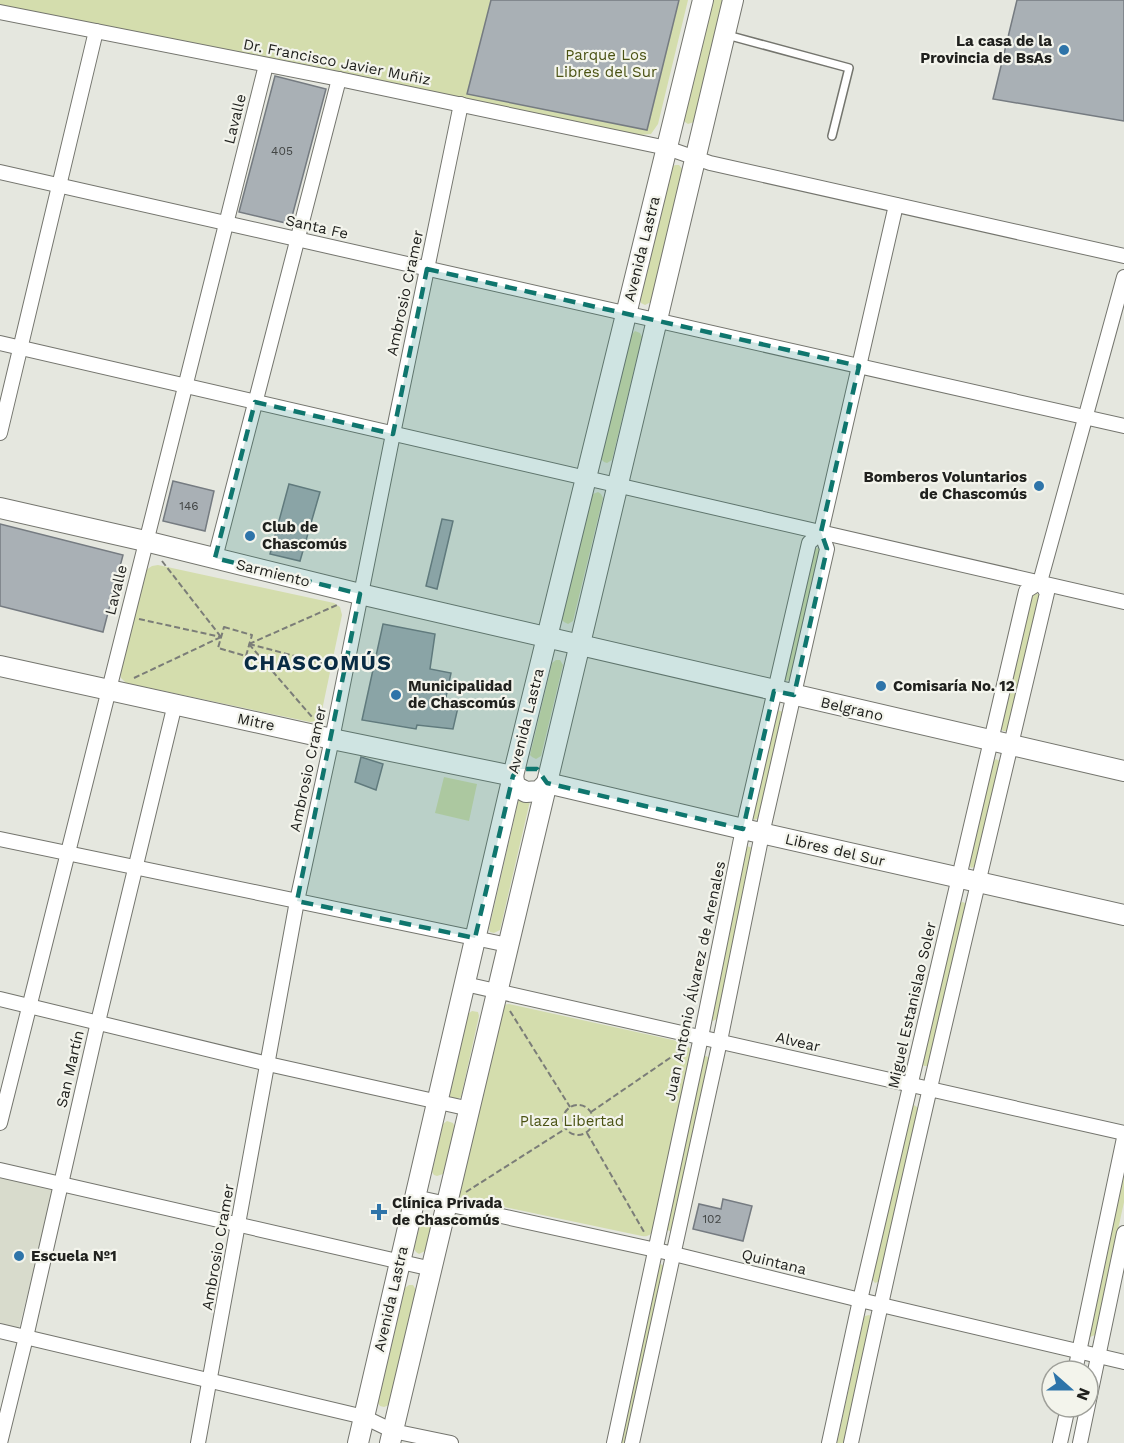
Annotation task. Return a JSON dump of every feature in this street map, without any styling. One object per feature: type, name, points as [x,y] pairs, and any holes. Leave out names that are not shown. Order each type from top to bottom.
[{"type":"main road","name":"Avenida Lastra","points":[[358,1443],[513,776],[703,0]]},
{"type":"main road","name":"Avenida Lastra","points":[[392,1437],[733,0]]},
{"type":"main road","name":"Sarmiento","points":[[0,508],[146,540],[580,646]]},
{"type":"main road","name":"Belgrano","points":[[580,646],[1124,771]]},
{"type":"main road","name":"Mitre","points":[[0,666],[513,776]]},
{"type":"main road","points":[[513,776],[515,786],[526,792],[539,791],[547,783]]},
{"type":"main road","name":"Libres del Sur","points":[[547,783],[1124,915]]},
{"type":"street","name":"Dr. Francisco Javier Muñiz","points":[[0,12],[339,79],[667,148],[710,163],[1124,256]]},
{"type":"street","points":[[0,433],[96,32]]},
{"type":"street","name":"Lavalle","points":[[0,1123],[266,65]]},
{"type":"street","points":[[215,558],[339,79]]},
{"type":"street","name":"Ambrosio Cramer","points":[[198,1443],[297,901],[461,104]]},
{"type":"street","name":"Santa Fe","points":[[0,172],[1124,426]]},
{"type":"street","name":"Juan Antonio Álvarez de Arenales","points":[[632,1443],[720,1041],[762,834],[826,549],[821,532],[896,205]]},
{"type":"street","name":"Miguel Estanislao Soler","points":[[851,1443],[930,1089],[991,741],[1026,591],[1040,582],[1124,277]]},
{"type":"street","points":[[0,343],[1124,602]]},
{"type":"street","name":"Juan Antonio Álvarez de Arenales","points":[[614,1443],[774,691],[809,543],[821,532]]},
{"type":"street","name":"Miguel Estanislao Soler","points":[[830,1443],[860,1300],[911,1084],[968,880],[1011,745],[1047,593],[1040,582]]},
{"type":"street","name":"San Martín","points":[[0,1443],[134,867],[175,704]]},
{"type":"street","points":[[0,839],[508,945]]},
{"type":"street","name":"Alvear","points":[[465,984],[1124,1133]]},
{"type":"street","points":[[0,999],[268,1064],[470,1109]]},
{"type":"street","points":[[1078,1359],[1124,1138]]},
{"type":"street","points":[[0,1170],[432,1269]]},
{"type":"street","name":"Quintana","points":[[415,1197],[674,1254],[1124,1362]]},
{"type":"street","points":[[1080,1443],[1124,1233]]},
{"type":"street","points":[[0,1331],[364,1417],[392,1437],[451,1443]]},
{"type":"street","points":[[1060,1443],[1065,1419]]},
{"type":"lane","points":[[725,34],[849,68],[832,136]]},
{"type":"path","points":[[146,540],[221,637]]},
{"type":"path","points":[[249,644],[360,594]]},
{"type":"path","points":[[126,617],[221,637]]},
{"type":"path","points":[[224,627],[252,635],[249,644],[246,656],[218,648],[224,627]]},
{"type":"path","points":[[108,690],[221,637]]},
{"type":"path","points":[[249,644],[345,670]]},
{"type":"path","points":[[249,644],[332,739]]},
{"type":"path","points":[[498,991],[570,1107]]},
{"type":"path","points":[[591,1112],[700,1037]]},
{"type":"path","points":[[579,1105],[588,1108],[591,1112],[594,1121],[587,1133],[573,1135],[565,1129],[563,1120],[570,1107],[579,1105]]},
{"type":"path","points":[[447,1204],[565,1129]]},
{"type":"path","points":[[587,1133],[656,1251]]},
{"type":"highlighted area","points":[[427,269],[859,366],[821,532],[827,549],[794,695],[774,691],[743,829],[547,783],[537,769],[519,769],[513,776],[475,938],[297,901],[360,594],[215,558],[255,402],[393,434]]},
{"type":"shaded area","name":"Escuela Nº1","points":[[0,1176],[54,1189],[19,1328],[0,1323]]},
{"type":"green space","name":"Parque Los Libres del Sur","points":[[0,0],[688,0],[658,124],[651,134],[639,135],[290,62],[0,5]]},
{"type":"green space","points":[[712,0],[724,0],[694,122],[688,124],[683,120]]},
{"type":"green space","points":[[679,165],[683,170],[651,302],[645,305],[640,300],[671,168]]},
{"type":"green space","points":[[635,331],[642,337],[612,460],[607,463],[601,459],[631,335]]},
{"type":"green space","points":[[598,492],[603,498],[573,621],[568,624],[562,620],[592,495]]},
{"type":"green space","points":[[814,549],[821,550],[791,679],[786,681],[783,677]]},
{"type":"green space","points":[[158,565],[334,603],[340,607],[342,615],[318,721],[310,722],[126,683],[121,678],[120,672],[146,570]]},
{"type":"green space","points":[[1035,593],[1040,595],[1008,730],[1003,731],[1001,728],[1032,596]]},
{"type":"green space","points":[[560,660],[563,665],[541,756],[536,759],[530,755],[552,663]]},
{"type":"green space","points":[[778,710],[783,712],[759,818],[754,820],[751,817]]},
{"type":"green space","points":[[996,759],[1001,762],[977,866],[971,868],[969,864],[993,762]]},
{"type":"green space","points":[[444,777],[477,784],[469,821],[435,813]]},
{"type":"green space","points":[[519,798],[530,801],[500,930],[494,933],[489,929]]},
{"type":"green space","points":[[747,846],[752,848],[752,851],[718,1018],[713,1021],[711,1020]]},
{"type":"green space","points":[[963,902],[966,907],[929,1064],[924,1066],[921,1062],[959,903]]},
{"type":"green space","name":"Plaza Libertad","points":[[509,1004],[682,1042],[690,1049],[691,1055],[654,1230],[649,1235],[642,1236],[457,1196],[502,1005]]},
{"type":"green space","points":[[472,1011],[478,1012],[479,1016],[461,1097],[452,1099],[449,1095],[468,1014]]},
{"type":"green space","points":[[706,1056],[709,1061],[672,1231],[669,1231],[666,1227],[702,1057]]},
{"type":"green space","points":[[914,1105],[919,1111],[880,1281],[875,1283],[872,1279],[911,1108]]},
{"type":"green space","points":[[447,1121],[453,1123],[455,1127],[443,1174],[437,1176],[432,1172],[443,1124]]},
{"type":"green space","points":[[1124,1167],[1124,1202],[1095,1335],[1090,1337],[1088,1336]]},
{"type":"green space","points":[[423,1221],[431,1226],[425,1251],[419,1254],[414,1249],[420,1224]]},
{"type":"green space","points":[[659,1263],[664,1266],[627,1443],[619,1443]]},
{"type":"green space","points":[[413,1285],[416,1290],[389,1405],[384,1407],[378,1403],[405,1288]]},
{"type":"green space","points":[[869,1315],[872,1317],[845,1443],[837,1443],[864,1318]]},
{"type":"building","points":[[491,0],[679,0],[647,130],[467,94]]},
{"type":"building","name":"La casa de la Provincia de BsAs","points":[[1017,0],[1124,0],[1124,121],[993,99]]},
{"type":"building","points":[[275,76],[326,89],[290,224],[239,212]]},
{"type":"building","points":[[173,481],[214,491],[205,531],[163,521]]},
{"type":"building","points":[[289,484],[320,492],[300,561],[270,554]]},
{"type":"building","points":[[442,519],[453,521],[437,589],[426,586]]},
{"type":"building","points":[[0,524],[123,555],[103,632],[0,606]]},
{"type":"building","name":"Municipalidad de Chascomús","points":[[383,624],[435,634],[430,669],[451,673],[445,702],[459,703],[453,729],[417,725],[416,729],[362,720]]},
{"type":"building","points":[[361,757],[383,764],[376,790],[355,782]]},
{"type":"building","points":[[723,1199],[752,1206],[743,1241],[693,1229],[699,1204],[721,1209]]},
{"type":"place","name":"La casa de la Provincia de BsAs","points":[[1064,50]]},
{"type":"place","name":"Bomberos Voluntarios de Chascomús","points":[[1039,486]]},
{"type":"place","name":"Club de Chascomús","points":[[250,536]]},
{"type":"place","name":"Comisaría No. 12","points":[[881,686]]},
{"type":"place","name":"Municipalidad de Chascomús","points":[[396,695]]},
{"type":"place","name":"Clínica Privada de Chascomús","points":[[379,1212]]},
{"type":"place","name":"Escuela Nº1","points":[[19,1256]]},
{"type":"district","name":"CHASCOMÚS","points":[[318,662]]}]
